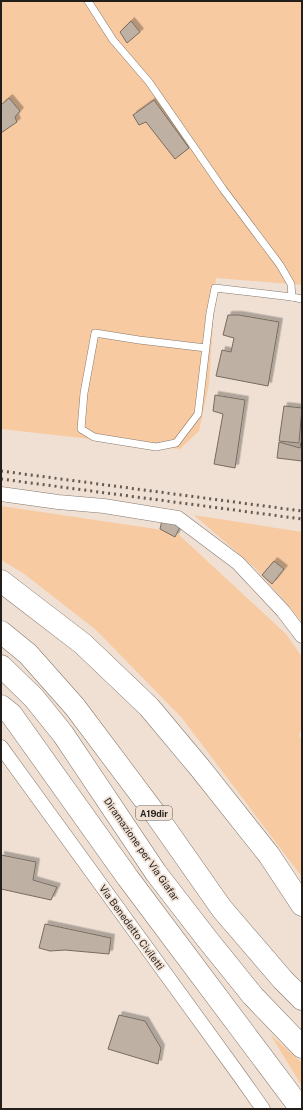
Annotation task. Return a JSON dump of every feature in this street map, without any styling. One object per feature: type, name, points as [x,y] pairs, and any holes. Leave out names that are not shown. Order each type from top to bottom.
[{"type":"highway","points":[[1,581],[83,644],[149,707],[200,768],[269,856],[302,905]]},
{"type":"highway","name":"A19dir","points":[[1,632],[28,654],[75,708],[156,815],[222,909],[283,980],[302,999]]},
{"type":"highway","name":"Diramazione per Via Giafar","points":[[1,666],[34,698],[63,734],[156,873],[203,933],[253,996],[302,1047]]},
{"type":"highway","points":[[1,706],[11,714],[128,878],[301,1109]]},
{"type":"street","points":[[1,494],[178,518],[238,563],[283,611],[302,636]]},
{"type":"street","name":"Via Benedetto Civiletti","points":[[1,747],[263,1109]]},
{"type":"lane","points":[[88,1],[113,40],[149,82],[223,189],[280,264],[291,284],[292,297]]},
{"type":"lane","points":[[206,348],[95,333],[84,392],[82,429],[94,437],[156,447],[176,443],[198,414],[215,288],[257,292],[302,299]]},
{"type":"shaded area","points":[[1,1],[302,1],[302,285],[216,278],[209,384],[199,431],[180,449],[1,429]]},
{"type":"shaded area","points":[[1,506],[176,532],[286,634],[302,657],[302,726],[299,735],[302,741],[302,877],[182,718],[96,630],[23,573],[1,560]]},
{"type":"shaded area","points":[[194,515],[302,532],[302,622],[254,567]]},
{"type":"shaded area","points":[[270,1034],[302,1063],[302,1086]]},
{"type":"building","points":[[131,21],[140,32],[127,43],[120,32]]},
{"type":"building","points":[[9,98],[20,111],[15,117],[17,122],[1,133],[1,105]]},
{"type":"building","points":[[154,100],[189,148],[175,159],[146,122],[139,125],[133,115]]},
{"type":"building","points":[[228,315],[239,315],[279,322],[268,386],[216,376],[222,350],[231,352],[234,338],[223,335]]},
{"type":"building","points":[[215,395],[245,400],[235,468],[214,464],[223,414],[213,411]]},
{"type":"building","points":[[284,406],[302,408],[299,443],[279,441]]},
{"type":"building","points":[[302,434],[302,461],[277,458],[279,442],[300,448]]},
{"type":"building","points":[[162,520],[166,520],[180,527],[175,537],[160,529]]},
{"type":"building","points":[[274,561],[284,569],[272,584],[262,575]]},
{"type":"building","points":[[1,855],[36,862],[33,880],[57,887],[51,900],[1,889]]},
{"type":"building","points":[[45,924],[111,938],[109,954],[65,950],[50,951],[39,948]]},
{"type":"building","points":[[119,1015],[145,1021],[161,1048],[158,1064],[108,1049]]},
{"type":"railway","points":[[1,471],[302,511]]},
{"type":"railway","points":[[1,479],[302,519]]}]
